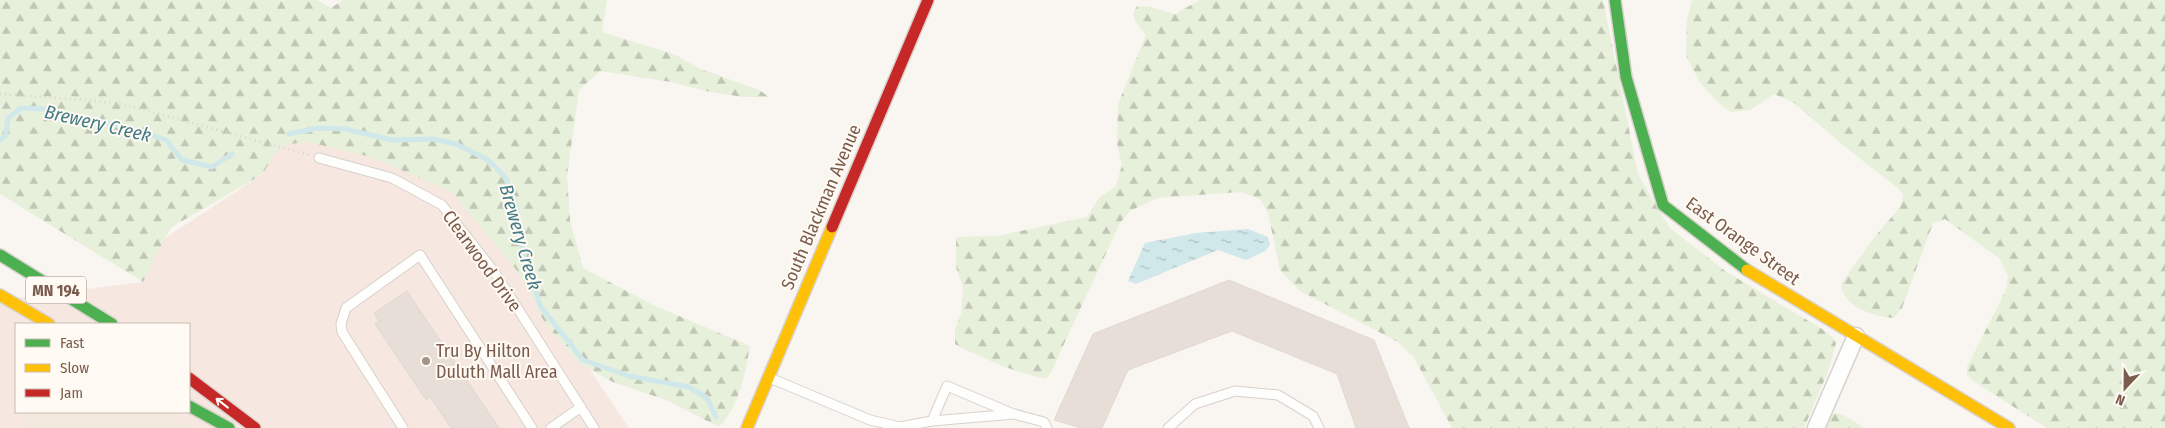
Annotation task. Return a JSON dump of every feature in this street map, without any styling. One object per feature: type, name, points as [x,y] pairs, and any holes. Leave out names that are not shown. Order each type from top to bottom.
[{"type":"main road","name":"South Blackman Avenue","points":[[747,428],[928,0]]},
{"type":"main road","name":"East Orange Street","points":[[1615,0],[1626,76],[1663,205],[1754,276],[2009,428]]},
{"type":"main road","name":"MN 194","points":[[0,256],[110,323]]},
{"type":"main road","name":"MN 194","points":[[0,295],[47,323]]},
{"type":"main road","points":[[190,379],[255,428]]},
{"type":"main road","points":[[190,407],[229,428]]},
{"type":"street","points":[[1816,428],[1856,336]]},
{"type":"lane","name":"Clearwood Drive","points":[[320,158],[392,178],[442,205],[496,273],[594,428]]},
{"type":"lane","points":[[403,428],[342,332],[341,324],[346,308],[420,255],[532,428]]},
{"type":"lane","points":[[768,377],[878,422],[900,427],[932,421],[1014,414]]},
{"type":"lane","points":[[932,421],[947,386],[1014,414],[1044,422],[1047,428]]},
{"type":"lane","points":[[1168,428],[1195,404],[1235,391],[1278,395],[1312,416],[1320,428]]},
{"type":"lane","points":[[551,428],[581,407]]},
{"type":"path","points":[[0,94],[87,100],[126,105],[320,158]]},
{"type":"shaded area","points":[[300,105],[459,175],[629,428],[197,428],[172,413],[190,413],[190,323],[15,323],[15,413],[29,413],[22,428],[0,428],[0,300],[143,282],[165,238],[263,174]]},
{"type":"shaded area","points":[[29,413],[172,413],[197,428],[22,428]]},
{"type":"green space","points":[[0,0],[317,0],[331,8],[343,0],[607,0],[602,32],[676,55],[698,68],[759,90],[769,97],[743,97],[706,91],[671,82],[600,71],[579,90],[567,176],[570,220],[583,268],[653,305],[750,346],[740,389],[732,409],[719,427],[666,400],[613,382],[580,364],[546,325],[519,273],[452,192],[371,157],[308,142],[290,144],[275,152],[263,174],[170,228],[143,282],[0,194]]},
{"type":"green space","points":[[1200,0],[1603,0],[1638,174],[1670,228],[1725,271],[1822,329],[1836,343],[1829,369],[1804,428],[1452,428],[1413,356],[1398,342],[1300,291],[1280,270],[1268,213],[1260,199],[1240,192],[1157,198],[1130,211],[1120,223],[1051,372],[1046,379],[999,364],[955,344],[955,329],[961,314],[963,287],[956,267],[956,237],[997,236],[1087,217],[1099,198],[1116,186],[1122,165],[1117,143],[1118,104],[1146,35],[1135,21],[1133,13],[1137,6],[1151,7],[1175,14]]},
{"type":"green space","points":[[1692,0],[2165,0],[2165,428],[2047,428],[1973,381],[1967,374],[1967,367],[2006,290],[2008,276],[2000,259],[1945,219],[1933,223],[1902,308],[1894,318],[1878,316],[1853,305],[1843,292],[1841,284],[1873,239],[1901,206],[1903,195],[1898,188],[1845,147],[1794,103],[1774,94],[1750,110],[1731,112],[1722,106],[1701,84],[1686,56],[1687,20]]},
{"type":"green space","points":[[1837,413],[1864,428],[1823,428],[1830,415]]},
{"type":"water","points":[[1248,229],[1268,237],[1270,245],[1265,251],[1246,260],[1218,250],[1136,284],[1128,281],[1145,243],[1196,233]]},
{"type":"building","points":[[1229,280],[1374,340],[1409,428],[1356,428],[1337,374],[1232,331],[1128,370],[1102,428],[1081,428],[1054,420],[1093,334]]},
{"type":"building","name":"Tru By Hilton Duluth Mall Area","points":[[407,291],[499,428],[451,428],[430,397],[426,400],[375,324],[379,321],[374,313]]},
{"type":"waterway","name":"Brewery Creek","points":[[0,140],[6,135],[8,118],[21,108],[45,109],[130,128],[166,140],[182,160],[212,167],[232,154]]},
{"type":"waterway","name":"Brewery Creek","points":[[289,134],[318,128],[345,129],[392,140],[433,139],[456,144],[488,160],[506,178],[516,206],[523,254],[541,307],[583,360],[629,376],[689,387],[707,398],[716,417]]},
{"type":"traffic: fast","points":[[1615,0],[1626,77],[1663,205],[1747,270]]},
{"type":"traffic: fast","points":[[0,255],[110,323]]},
{"type":"traffic: fast","points":[[190,407],[229,428]]},
{"type":"traffic: slow","points":[[747,428],[832,227]]},
{"type":"traffic: slow","points":[[1747,270],[2009,428]]},
{"type":"traffic: slow","points":[[0,295],[47,323]]},
{"type":"traffic: jam","points":[[832,227],[928,0]]},
{"type":"traffic: jam","points":[[190,379],[255,428]]},
{"type":"place","name":"Tru By Hilton Duluth Mall Area","points":[[426,361]]}]
